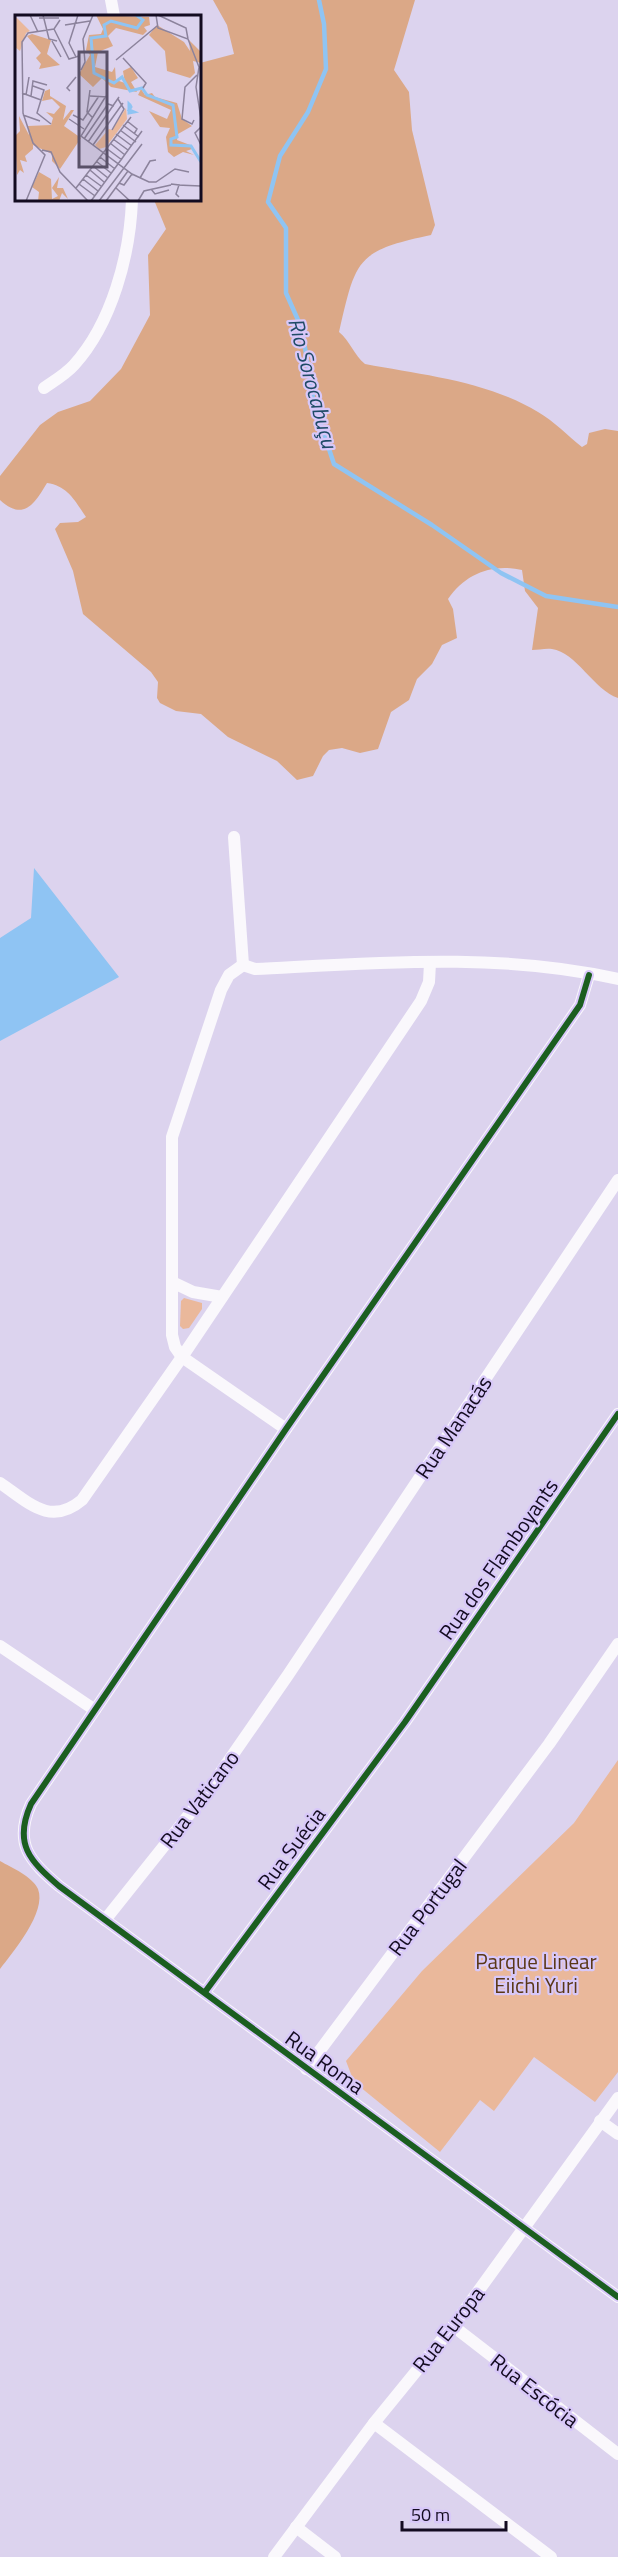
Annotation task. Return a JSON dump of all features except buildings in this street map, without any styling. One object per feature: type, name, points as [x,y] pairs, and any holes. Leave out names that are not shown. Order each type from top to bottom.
[{"type":"street","points":[[111,0],[114,15]]},
{"type":"street","points":[[44,388],[72,367],[88,348],[100,325],[122,267],[132,201]]},
{"type":"street","points":[[234,837],[243,965]]},
{"type":"street","points":[[243,965],[255,969],[430,963],[495,964],[618,980]]},
{"type":"street","points":[[0,1483],[41,1511],[57,1512],[77,1504],[182,1357],[421,1001],[429,982],[430,963]]},
{"type":"street","points":[[243,965],[229,975],[221,990],[172,1137],[172,1335],[175,1347],[182,1357],[286,1429]]},
{"type":"street","points":[[0,1646],[95,1710],[286,1429],[580,1005],[590,975]]},
{"type":"street","name":"Rua Manacás","points":[[288,1675],[618,1180]]},
{"type":"street","points":[[172,1282],[193,1292],[222,1296]]},
{"type":"street","name":"Rua dos Flamboyants","points":[[405,1722],[618,1414]]},
{"type":"street","name":"Rua Portugal","points":[[306,2069],[549,1744],[618,1644]]},
{"type":"street","name":"Rua Vaticano","points":[[105,1920],[207,1792],[288,1675]]},
{"type":"street","name":"Rua Roma","points":[[95,1710],[31,1804],[25,1823],[25,1843],[35,1864],[105,1920],[618,2297]]},
{"type":"street","name":"Rua Suécia","points":[[205,1992],[405,1722]]},
{"type":"street","name":"Rua Europa","points":[[274,2557],[374,2423],[453,2326],[618,2098]]},
{"type":"street","points":[[600,2121],[618,2134]]},
{"type":"street","name":"Rua Escócia","points":[[453,2326],[618,2454]]},
{"type":"street","points":[[374,2423],[551,2557]]},
{"type":"street","points":[[296,2527],[335,2557]]},
{"type":"green space","points":[[184,1298],[202,1303],[202,1309],[189,1328],[183,1329],[180,1326],[181,1301]]},
{"type":"green space","name":"Parque Linear Eiichi Yuri","points":[[618,1760],[618,2072],[595,2102],[534,2057],[494,2111],[480,2100],[440,2152],[354,2082],[346,2061],[422,1971],[574,1823]]},
{"type":"shaded area","points":[[213,0],[415,0],[394,70],[409,92],[412,130],[435,225],[431,235],[387,247],[363,262],[350,289],[339,332],[365,364],[454,380],[498,393],[544,416],[582,447],[587,444],[589,433],[605,429],[618,431],[618,698],[609,694],[561,652],[550,649],[532,650],[538,608],[525,591],[522,570],[500,568],[480,572],[463,583],[448,599],[453,609],[457,638],[442,645],[432,664],[417,679],[409,700],[391,712],[378,749],[360,753],[342,748],[329,750],[323,756],[313,776],[297,780],[277,761],[228,737],[201,714],[176,711],[160,703],[157,698],[158,682],[151,672],[83,614],[73,571],[55,529],[60,523],[78,522],[86,517],[66,491],[47,483],[33,503],[22,510],[8,506],[0,500],[0,476],[40,425],[58,412],[90,401],[121,369],[150,315],[148,255],[166,229],[154,201],[201,201],[201,63],[234,54],[227,25]]},
{"type":"shaded area","points":[[0,1861],[31,1880],[38,1889],[39,1898],[38,1909],[27,1931],[0,1969]]},
{"type":"water","points":[[34,868],[119,977],[0,1041],[0,938],[31,918]]},
{"type":"waterway","name":"Rio Sorocabuçu","points":[[319,0],[324,24],[326,69],[308,112],[280,156],[268,202],[286,228],[286,293],[302,329],[314,404],[334,464],[432,525],[501,573],[546,596],[618,607]]},
{"type":"cycle path","points":[[589,975],[580,1005],[286,1429],[31,1804],[26,1818],[24,1841],[33,1860],[59,1886],[618,2297]]},
{"type":"cycle path","points":[[205,1992],[405,1722],[618,1414]]}]
